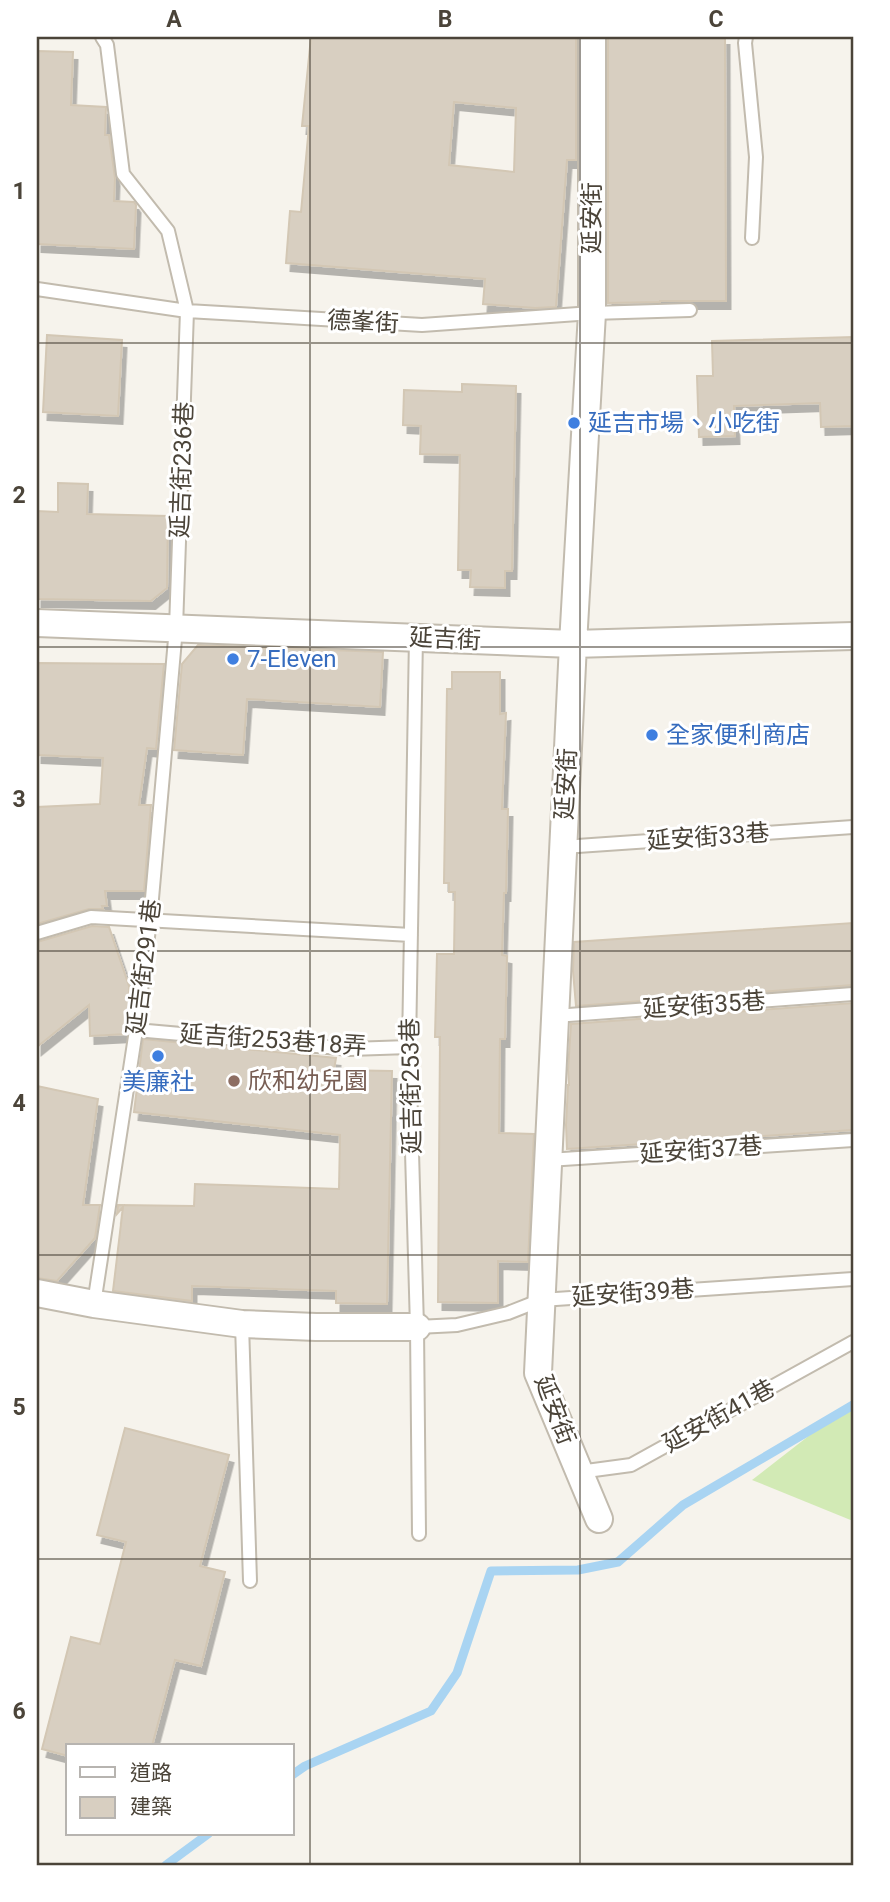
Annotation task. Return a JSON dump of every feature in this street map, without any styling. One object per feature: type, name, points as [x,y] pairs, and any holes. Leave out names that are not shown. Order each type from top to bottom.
[{"type":"street","name":"延安街","points":[[592,37],[592,313],[573,644],[538,1373],[599,1519]]},
{"type":"street","name":"延吉街","points":[[37,623],[573,644],[853,636]]},
{"type":"street","points":[[37,1293],[94,1304],[242,1324],[417,1327]]},
{"type":"lane","name":"延吉街236巷","points":[[102,37],[107,45],[123,174],[168,231],[187,311],[176,628]]},
{"type":"lane","points":[[746,37],[744,43],[756,158],[752,238]]},
{"type":"lane","name":"德峯街","points":[[37,289],[187,311],[422,325],[592,313],[690,310]]},
{"type":"lane","name":"延吉街291巷","points":[[94,1304],[150,921],[176,628]]},
{"type":"lane","name":"延吉街253巷","points":[[416,637],[409,1047],[417,1327],[419,1534]]},
{"type":"lane","name":"延安街33巷","points":[[563,847],[853,827]]},
{"type":"lane","points":[[37,933],[91,917],[411,936]]},
{"type":"lane","name":"延安街35巷","points":[[555,1016],[853,994]]},
{"type":"lane","name":"延吉街253巷18弄","points":[[136,1030],[350,1049],[409,1047]]},
{"type":"lane","name":"延安街37巷","points":[[548,1160],[853,1140]]},
{"type":"lane","name":"延安街39巷","points":[[417,1327],[457,1325],[508,1313],[541,1300],[853,1279]]},
{"type":"lane","points":[[242,1324],[250,1581]]},
{"type":"lane","name":"延安街41巷","points":[[579,1472],[631,1465],[853,1342]]},
{"type":"green space","points":[[851,1403],[853,1521],[752,1480]]},
{"type":"building","points":[[311,37],[576,37],[576,160],[567,160],[556,307],[483,304],[485,279],[286,263],[290,211],[301,212],[309,126],[302,126]],"holes":[[[454,102],[516,108],[514,172],[449,165]]]},
{"type":"building","points":[[608,37],[725,37],[726,301],[608,303]]},
{"type":"building","points":[[37,51],[73,52],[71,105],[106,107],[105,135],[109,135],[115,178],[114,201],[134,202],[136,205],[134,249],[37,244]]},
{"type":"building","points":[[47,335],[122,340],[118,416],[43,412]]},
{"type":"building","points":[[853,337],[853,426],[821,427],[820,403],[734,406],[735,436],[699,437],[697,376],[713,376],[712,341]]},
{"type":"building","points":[[462,384],[516,386],[512,571],[505,571],[505,588],[470,587],[471,570],[458,570],[460,455],[420,454],[421,426],[403,425],[404,390],[462,392]]},
{"type":"building","points":[[58,483],[88,484],[87,514],[168,516],[167,588],[151,601],[37,599],[37,511],[58,512]]},
{"type":"building","points":[[198,645],[383,652],[380,707],[247,699],[243,755],[174,750],[182,664]]},
{"type":"building","points":[[37,663],[164,664],[156,749],[147,748],[139,805],[151,805],[144,891],[105,891],[107,906],[102,906],[103,909],[89,909],[37,924],[37,807],[100,804],[103,758],[37,755]]},
{"type":"building","points":[[452,672],[500,672],[500,714],[506,713],[502,809],[508,809],[502,955],[507,956],[505,1039],[500,1039],[499,1133],[534,1134],[528,1262],[498,1261],[498,1303],[438,1302],[440,1037],[435,1037],[437,954],[454,954],[455,892],[449,892],[449,883],[444,883],[447,689],[452,689]]},
{"type":"building","points":[[853,923],[853,985],[576,1006],[574,942]]},
{"type":"building","points":[[92,926],[109,927],[129,986],[127,1034],[90,1036],[89,1005],[37,1047],[37,942]]},
{"type":"building","points":[[853,1003],[853,1130],[567,1149],[571,1024]]},
{"type":"building","points":[[143,1039],[336,1058],[334,1070],[392,1071],[387,1304],[336,1303],[336,1291],[192,1286],[192,1301],[113,1291],[123,1207],[117,1214],[118,1205],[194,1206],[195,1184],[339,1189],[340,1135],[134,1112]]},
{"type":"building","points":[[37,1086],[98,1099],[83,1205],[100,1205],[95,1238],[57,1281],[37,1278]]},
{"type":"building","points":[[125,1428],[229,1455],[200,1566],[225,1572],[201,1666],[175,1660],[153,1744],[66,1744],[66,1755],[42,1749],[71,1637],[100,1644],[126,1542],[97,1535]]},
{"type":"waterway","points":[[294,1774],[305,1766],[431,1711],[457,1673],[491,1571],[578,1570],[618,1562],[683,1505],[853,1405]]},
{"type":"waterway","points":[[166,1865],[205,1836]]},
{"type":"place","name":"延吉市場、小吃街","points":[[574,423]]},
{"type":"place","name":"7-Eleven","points":[[233,659]]},
{"type":"place","name":"全家便利商店","points":[[652,735]]},
{"type":"place","name":"美廉社","points":[[158,1056]]},
{"type":"place","name":"欣和幼兒園","points":[[234,1081]]}]
